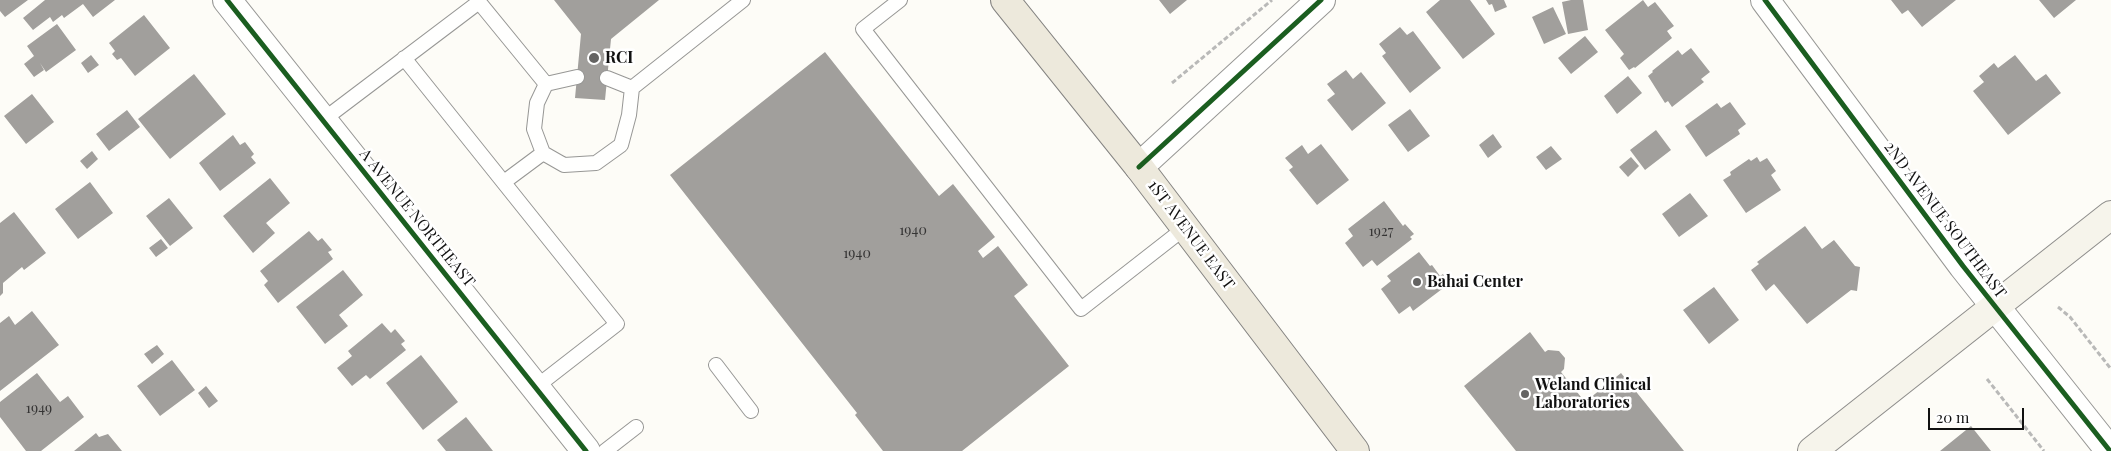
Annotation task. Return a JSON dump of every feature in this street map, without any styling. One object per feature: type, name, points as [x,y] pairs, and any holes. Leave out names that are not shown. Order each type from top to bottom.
[{"type":"main road","name":"1ST AVENUE EAST","points":[[1005,0],[1186,227],[1355,451]]},
{"type":"main road","points":[[1812,451],[2111,215]]},
{"type":"street","name":"A AVENUE NORTHEAST","points":[[228,0],[586,451]]},
{"type":"street","points":[[1139,167],[1321,0]]},
{"type":"street","name":"2ND AVENUE SOUTHEAST","points":[[1765,0],[1994,306],[2110,451]]},
{"type":"lane","points":[[546,84],[537,104],[534,129],[543,153],[564,165],[596,163],[621,145],[629,115],[632,88],[743,0]]},
{"type":"lane","points":[[900,0],[863,29],[1081,309],[1186,227]]},
{"type":"lane","points":[[323,120],[479,2],[546,84]]},
{"type":"lane","points":[[404,58],[617,324],[536,387]]},
{"type":"lane","points":[[546,84],[577,77]]},
{"type":"lane","points":[[607,78],[632,88]]},
{"type":"lane","points":[[504,182],[543,153]]},
{"type":"lane","points":[[716,365],[751,412]]},
{"type":"lane","points":[[605,451],[636,427]]},
{"type":"path","points":[[1172,83],[1272,0]]},
{"type":"path","points":[[2058,307],[2070,317],[2111,369]]},
{"type":"path","points":[[1987,379],[2044,451]]},
{"type":"building","points":[[0,0],[28,0],[5,17],[0,11]]},
{"type":"building","points":[[45,0],[115,0],[93,17],[83,4],[64,18],[62,15],[53,22],[50,17],[33,30],[23,18]]},
{"type":"building","name":"RCI","points":[[554,0],[659,0],[611,39],[605,100],[575,98],[581,34]]},
{"type":"building","points":[[1159,0],[1187,0],[1170,14]]},
{"type":"building","points":[[1440,0],[1470,0],[1495,34],[1463,59],[1426,12]]},
{"type":"building","points":[[1486,0],[1504,0],[1507,7],[1495,12],[1492,4],[1489,5]]},
{"type":"building","points":[[1583,0],[1588,30],[1568,34],[1562,2]]},
{"type":"building","points":[[1643,0],[1648,7],[1655,2],[1674,26],[1667,31],[1672,38],[1635,68],[1629,70],[1620,58],[1624,54],[1605,30]]},
{"type":"building","points":[[1891,0],[1956,0],[1922,27],[1908,10],[1902,14]]},
{"type":"building","points":[[2039,0],[2076,0],[2054,18]]},
{"type":"building","points":[[1553,7],[1566,34],[1544,44],[1532,17]]},
{"type":"building","points":[[144,15],[170,48],[135,76],[121,58],[117,60],[112,54],[115,51],[109,43]]},
{"type":"building","points":[[57,24],[76,50],[46,72],[40,63],[44,70],[34,77],[24,64],[34,56],[27,46]]},
{"type":"building","points":[[1400,27],[1407,35],[1413,31],[1441,68],[1410,93],[1382,56],[1386,53],[1379,44]]},
{"type":"building","points":[[1585,36],[1598,52],[1571,74],[1558,58]]},
{"type":"building","points":[[1691,48],[1710,72],[1701,79],[1704,82],[1672,107],[1668,101],[1665,103],[1648,76],[1678,50],[1682,55]]},
{"type":"building","points":[[825,52],[939,196],[953,184],[995,237],[978,251],[983,258],[998,246],[1028,285],[1014,296],[1069,366],[962,451],[883,451],[855,415],[857,413],[670,175]]},
{"type":"building","points":[[91,55],[99,65],[88,73],[81,63]]},
{"type":"building","points":[[2015,55],[2036,81],[2046,74],[2061,93],[2008,135],[1973,91],[1984,82],[1979,76],[1994,63],[1998,68]]},
{"type":"building","points":[[1346,70],[1353,79],[1361,72],[1386,103],[1352,131],[1327,100],[1335,94],[1327,84]]},
{"type":"building","points":[[194,74],[226,114],[170,159],[138,119]]},
{"type":"building","points":[[1628,76],[1642,93],[1617,114],[1604,96]]},
{"type":"building","points":[[32,94],[54,122],[26,144],[4,116]]},
{"type":"building","points":[[1730,102],[1746,124],[1738,130],[1740,134],[1706,157],[1685,126],[1717,103],[1721,108]]},
{"type":"building","points":[[1410,109],[1430,136],[1408,152],[1388,125]]},
{"type":"building","points":[[127,110],[140,127],[109,151],[96,134]]},
{"type":"building","points":[[1656,130],[1671,150],[1645,170],[1630,150]]},
{"type":"building","points":[[1493,134],[1502,147],[1488,158],[1479,145]]},
{"type":"building","points":[[233,135],[240,145],[245,142],[254,154],[251,157],[256,163],[220,191],[199,163]]},
{"type":"building","points":[[1321,144],[1349,180],[1317,205],[1289,170],[1293,167],[1285,158],[1302,145],[1308,154]]},
{"type":"building","points":[[1551,146],[1562,159],[1546,170],[1536,157]]},
{"type":"building","points":[[92,151],[98,159],[87,169],[80,161]]},
{"type":"building","points":[[1631,157],[1639,166],[1628,177],[1619,167]]},
{"type":"building","points":[[1757,157],[1760,162],[1767,158],[1776,171],[1771,175],[1781,190],[1746,213],[1723,180],[1731,175],[1730,172],[1749,159],[1751,161]]},
{"type":"building","points":[[270,178],[290,203],[266,223],[275,233],[253,253],[223,216]]},
{"type":"building","points":[[90,182],[113,213],[78,239],[55,209]]},
{"type":"building","points":[[1690,193],[1708,216],[1679,237],[1662,214]]},
{"type":"building","points":[[169,198],[193,228],[170,246],[146,216]]},
{"type":"building","points":[[1384,201],[1403,226],[1405,224],[1414,234],[1410,237],[1412,239],[1377,266],[1372,260],[1363,267],[1345,243],[1353,236],[1348,229]]},
{"type":"building","points":[[14,212],[46,253],[24,270],[22,267],[3,283],[3,293],[0,296],[0,223]]},
{"type":"building","points":[[1805,226],[1822,249],[1834,240],[1855,266],[1860,267],[1857,291],[1851,290],[1807,324],[1774,284],[1766,291],[1751,270],[1759,264],[1757,262]]},
{"type":"building","points":[[309,231],[318,241],[322,238],[332,250],[328,252],[333,259],[278,303],[264,285],[268,281],[260,271]]},
{"type":"building","points":[[161,239],[168,248],[156,257],[149,248]]},
{"type":"building","name":"Bahai Center","points":[[1419,252],[1440,276],[1443,274],[1448,281],[1444,283],[1446,286],[1413,311],[1410,306],[1399,314],[1381,289],[1391,281],[1387,276]]},
{"type":"building","points":[[343,270],[363,295],[339,315],[348,326],[325,344],[296,307]]},
{"type":"building","points":[[1714,287],[1739,320],[1709,344],[1683,310]]},
{"type":"building","points":[[32,311],[59,345],[0,391],[0,323],[9,316],[15,325]]},
{"type":"building","points":[[382,323],[391,333],[395,329],[405,341],[401,344],[406,350],[370,379],[366,375],[352,386],[337,368],[352,356],[348,351]]},
{"type":"building","name":"Weland Clinical Laboratories","points":[[1530,332],[1545,352],[1548,350],[1559,351],[1565,358],[1564,369],[1561,372],[1585,402],[1621,373],[1684,451],[1516,451],[1464,386]]},
{"type":"building","points":[[157,345],[164,354],[152,364],[144,354]]},
{"type":"building","points":[[421,355],[458,402],[423,430],[386,383]]},
{"type":"building","points":[[172,360],[195,390],[160,416],[137,386]]},
{"type":"building","points":[[37,373],[60,402],[68,396],[84,417],[41,451],[26,451],[0,417],[0,402]]},
{"type":"building","points":[[206,386],[218,401],[209,408],[198,393]]},
{"type":"building","points":[[466,417],[493,451],[446,451],[437,440]]},
{"type":"building","points":[[1971,426],[1991,451],[1940,451]]},
{"type":"building","points":[[96,433],[99,437],[108,434],[122,451],[74,451]]},
{"type":"cycle path","points":[[227,0],[586,451]]},
{"type":"cycle path","points":[[1139,167],[1321,0]]},
{"type":"cycle path","points":[[1765,0],[1963,266],[2110,451]]},
{"type":"place","name":"RCI","points":[[594,58]]},
{"type":"place","name":"Bahai Center","points":[[1417,282]]},
{"type":"place","name":"Weland Clinical Laboratories","points":[[1525,394]]}]
